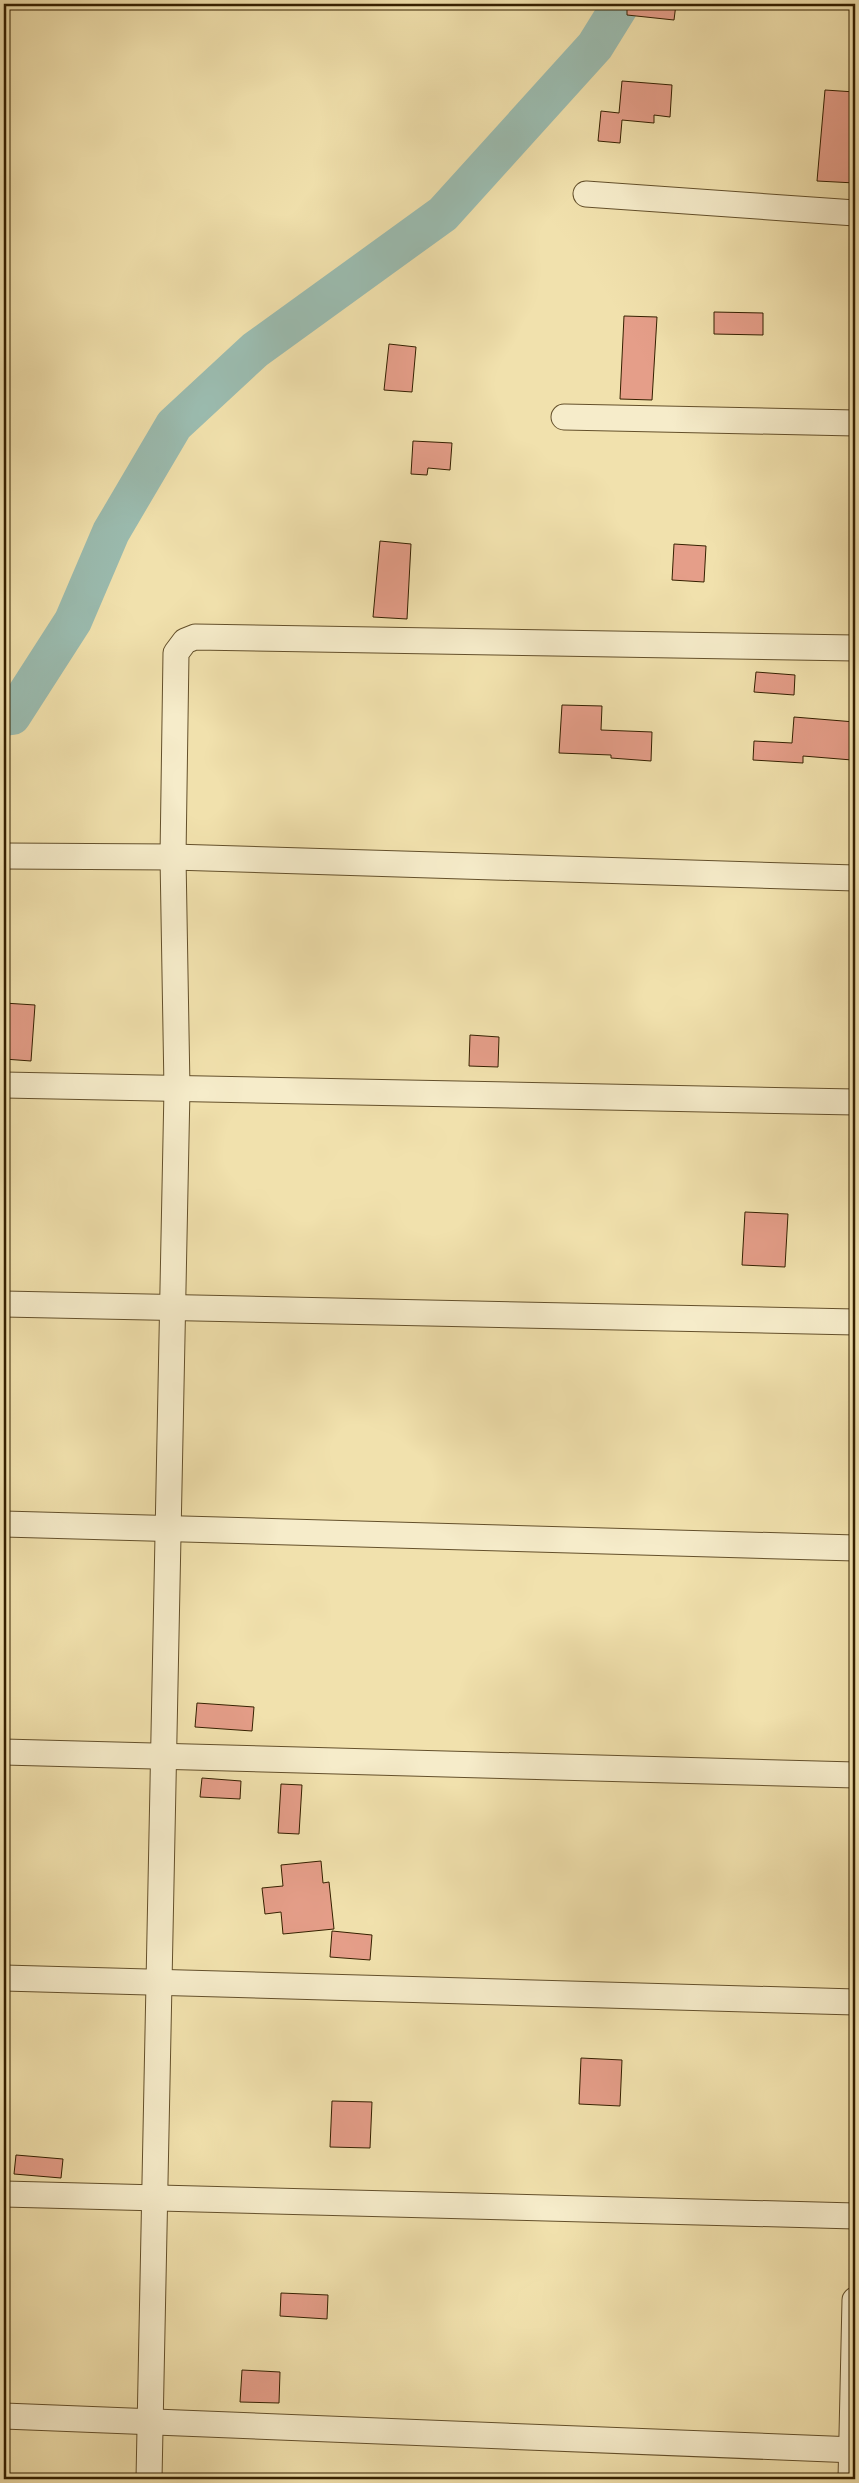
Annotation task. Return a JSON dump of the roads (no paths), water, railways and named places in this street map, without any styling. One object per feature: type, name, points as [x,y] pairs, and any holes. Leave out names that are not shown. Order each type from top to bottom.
[{"type":"street","points":[[586,194],[855,213]]},
{"type":"street","points":[[564,417],[855,423]]},
{"type":"street","points":[[149,2479],[177,1088],[173,857],[176,653],[185,641],[195,637],[855,648]]},
{"type":"street","points":[[4,856],[173,857],[855,878]]},
{"type":"street","points":[[4,1085],[855,1102]]},
{"type":"street","points":[[4,1304],[855,1322]]},
{"type":"street","points":[[4,1524],[855,1548]]},
{"type":"street","points":[[4,1752],[855,1775]]},
{"type":"street","points":[[4,1978],[855,2002]]},
{"type":"street","points":[[4,2194],[855,2216]]},
{"type":"street","points":[[851,2479],[855,2300]]},
{"type":"street","points":[[4,2416],[853,2450]]},
{"type":"waterway","points":[[4,717],[12,716],[73,621],[111,532],[174,425],[255,350],[443,214],[595,46],[621,4]]}]
